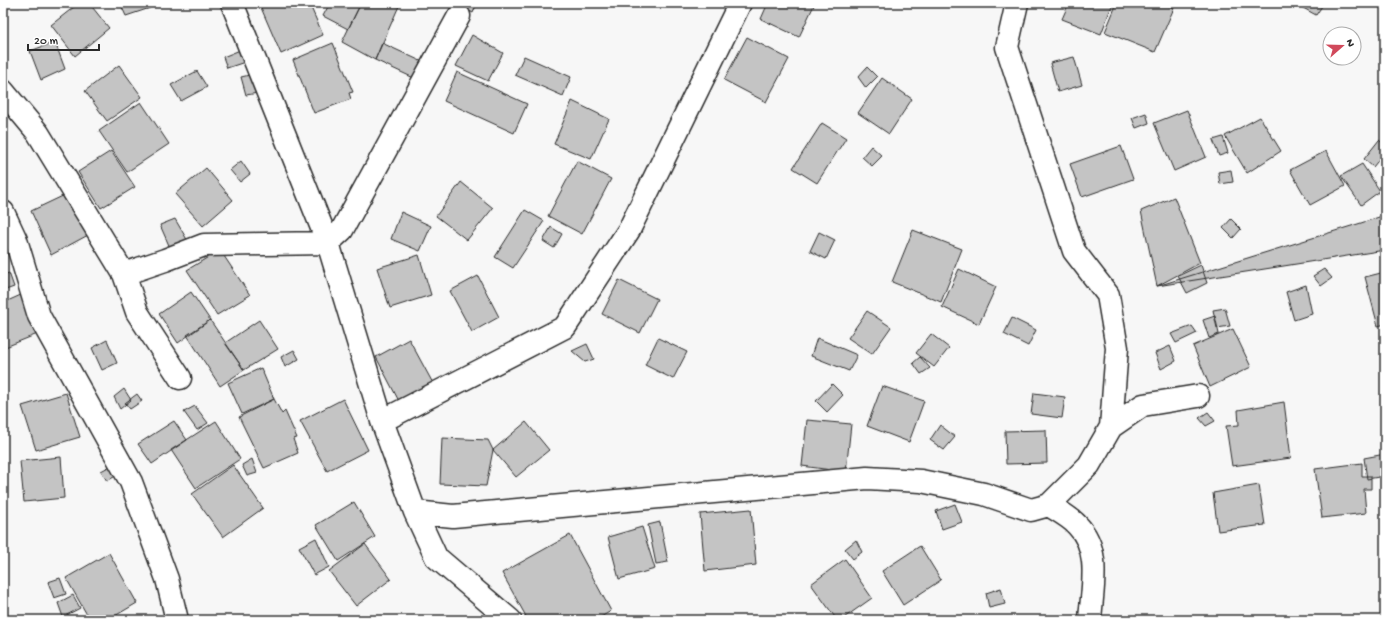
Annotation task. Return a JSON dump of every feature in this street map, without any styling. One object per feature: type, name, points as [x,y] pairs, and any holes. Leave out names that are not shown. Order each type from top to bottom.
[{"type":"street","points":[[232,3],[328,243],[382,421],[415,512],[436,557],[510,620]]},
{"type":"street","points":[[382,421],[565,327],[629,230],[740,3]]},
{"type":"street","points":[[1017,3],[1007,46],[1074,251],[1108,295],[1117,348],[1112,427]]},
{"type":"street","points":[[124,274],[165,260],[204,244],[328,243],[342,230],[459,16]]},
{"type":"street","points":[[3,91],[38,133],[124,274],[137,312],[180,378]]},
{"type":"street","points":[[3,212],[16,240],[39,316],[131,482],[167,578],[177,620]]},
{"type":"street","points":[[415,512],[453,516],[867,478],[921,481],[984,494],[1031,510],[1049,505],[1089,466],[1112,427],[1143,405],[1198,396]]},
{"type":"street","points":[[1049,505],[1077,524],[1089,540],[1094,559],[1090,620]]},
{"type":"building","points":[[79,3],[89,3],[109,28],[75,56],[51,25]]},
{"type":"building","points":[[120,3],[148,3],[150,8],[126,16]]},
{"type":"building","points":[[259,3],[309,3],[323,35],[281,54]]},
{"type":"building","points":[[330,3],[361,3],[348,29],[323,16]]},
{"type":"building","points":[[361,3],[394,3],[399,6],[375,60],[342,42]]},
{"type":"building","points":[[455,3],[477,3],[473,13]]},
{"type":"building","points":[[768,3],[815,3],[799,37],[761,19]]},
{"type":"building","points":[[1069,3],[1113,3],[1101,34],[1062,19]]},
{"type":"building","points":[[1117,3],[1163,3],[1174,8],[1155,52],[1105,32]]},
{"type":"building","points":[[1294,3],[1324,3],[1316,15]]},
{"type":"building","points":[[472,35],[503,53],[488,81],[456,66]]},
{"type":"building","points":[[747,37],[789,59],[766,102],[724,80]]},
{"type":"building","points":[[55,42],[65,69],[41,80],[30,51]]},
{"type":"building","points":[[333,43],[353,92],[349,93],[351,99],[314,113],[293,60]]},
{"type":"building","points":[[382,43],[425,63],[418,80],[375,60]]},
{"type":"building","points":[[240,50],[245,62],[227,68],[223,57]]},
{"type":"building","points":[[524,56],[571,77],[563,96],[515,75]]},
{"type":"building","points":[[1074,57],[1082,85],[1058,92],[1050,63]]},
{"type":"building","points":[[119,65],[142,97],[107,121],[85,91]]},
{"type":"building","points":[[867,67],[877,77],[866,88],[858,77]]},
{"type":"building","points":[[197,71],[207,87],[181,101],[171,85]]},
{"type":"building","points":[[457,72],[527,104],[514,133],[444,101]]},
{"type":"building","points":[[254,74],[258,93],[246,95],[241,77]]},
{"type":"building","points":[[882,78],[912,99],[889,134],[858,113]]},
{"type":"building","points":[[572,101],[609,119],[591,159],[554,144]]},
{"type":"building","points":[[141,102],[169,144],[127,172],[99,131]]},
{"type":"building","points":[[1187,110],[1206,157],[1174,171],[1154,123]]},
{"type":"building","points":[[1146,113],[1149,123],[1136,128],[1132,118]]},
{"type":"building","points":[[1260,117],[1281,151],[1247,173],[1225,136]]},
{"type":"building","points":[[822,123],[846,138],[817,183],[793,168]]},
{"type":"building","points":[[1223,137],[1228,153],[1219,156],[1213,140]]},
{"type":"building","points":[[1379,140],[1385,145],[1385,152],[1373,167],[1364,159]]},
{"type":"building","points":[[871,146],[882,156],[872,166],[862,157]]},
{"type":"building","points":[[1121,146],[1133,179],[1082,197],[1070,164]]},
{"type":"building","points":[[111,151],[135,187],[101,208],[78,172]]},
{"type":"building","points":[[1326,151],[1345,186],[1310,205],[1290,170]]},
{"type":"building","points":[[241,161],[250,174],[240,182],[230,170]]},
{"type":"building","points":[[577,161],[611,179],[582,234],[548,216]]},
{"type":"building","points":[[1362,164],[1380,191],[1361,205],[1341,176]]},
{"type":"building","points":[[206,168],[233,200],[203,226],[175,194]]},
{"type":"building","points":[[1231,170],[1233,182],[1220,184],[1218,172]]},
{"type":"building","points":[[461,182],[493,208],[467,240],[436,216]]},
{"type":"building","points":[[69,193],[90,234],[51,255],[31,211]]},
{"type":"building","points":[[1174,197],[1200,263],[1157,286],[1141,211]]},
{"type":"building","points":[[525,210],[544,221],[513,268],[495,257]]},
{"type":"building","points":[[401,212],[431,226],[420,251],[391,239]]},
{"type":"building","points":[[1385,215],[1385,250],[1157,286],[1361,223]]},
{"type":"building","points":[[175,219],[189,243],[171,250],[160,225]]},
{"type":"building","points":[[1231,219],[1241,229],[1233,238],[1223,228]]},
{"type":"building","points":[[551,227],[562,234],[554,248],[543,241]]},
{"type":"building","points":[[913,230],[962,249],[941,302],[892,282]]},
{"type":"building","points":[[819,232],[835,240],[826,259],[810,251]]},
{"type":"building","points":[[220,250],[250,295],[217,315],[187,270]]},
{"type":"building","points":[[419,255],[431,295],[390,308],[377,268]]},
{"type":"building","points":[[1201,265],[1207,283],[1187,293],[1178,276]]},
{"type":"building","points":[[959,269],[996,287],[979,324],[942,307]]},
{"type":"building","points":[[1324,269],[1332,278],[1321,286],[1313,276]]},
{"type":"building","points":[[1385,272],[1385,324],[1378,326],[1365,277]]},
{"type":"building","points":[[9,273],[14,287],[3,291],[3,275]]},
{"type":"building","points":[[478,276],[499,317],[472,332],[450,291]]},
{"type":"building","points":[[619,280],[657,299],[640,333],[602,314]]},
{"type":"building","points":[[1306,285],[1312,314],[1294,320],[1286,292]]},
{"type":"building","points":[[191,292],[210,320],[178,343],[159,314]]},
{"type":"building","points":[[23,294],[40,333],[3,348],[3,303]]},
{"type":"building","points":[[1225,308],[1230,326],[1217,328],[1213,310]]},
{"type":"building","points":[[867,311],[891,327],[872,354],[848,338]]},
{"type":"building","points":[[1215,316],[1219,334],[1209,338],[1203,320]]},
{"type":"building","points":[[1012,318],[1036,330],[1028,346],[1004,334]]},
{"type":"building","points":[[210,320],[244,370],[220,386],[187,335]]},
{"type":"building","points":[[259,320],[278,349],[244,370],[225,343]]},
{"type":"building","points":[[1192,326],[1197,333],[1176,343],[1171,334]]},
{"type":"building","points":[[1233,329],[1251,367],[1210,387],[1193,346]]},
{"type":"building","points":[[931,334],[949,348],[934,367],[916,353]]},
{"type":"building","points":[[658,338],[687,352],[673,379],[645,365]]},
{"type":"building","points":[[817,338],[857,355],[849,371],[811,356]]},
{"type":"building","points":[[409,339],[435,387],[401,405],[376,357]]},
{"type":"building","points":[[107,340],[117,363],[102,370],[92,348]]},
{"type":"building","points":[[587,344],[594,359],[585,362],[572,351]]},
{"type":"building","points":[[1170,346],[1176,361],[1161,369],[1155,353]]},
{"type":"building","points":[[294,350],[299,359],[285,367],[281,357]]},
{"type":"building","points":[[920,357],[930,368],[921,374],[913,363]]},
{"type":"building","points":[[261,368],[274,399],[242,414],[228,383]]},
{"type":"building","points":[[832,384],[843,395],[827,412],[816,401]]},
{"type":"building","points":[[882,386],[924,401],[909,442],[867,426]]},
{"type":"building","points":[[124,389],[131,400],[120,409],[114,397]]},
{"type":"building","points":[[66,393],[80,437],[36,450],[22,406]]},
{"type":"building","points":[[1034,393],[1065,397],[1062,418],[1031,414]]},
{"type":"building","points":[[137,394],[142,401],[130,409],[125,403]]},
{"type":"building","points":[[274,399],[282,414],[285,411],[297,438],[293,439],[298,453],[264,468],[239,417]]},
{"type":"building","points":[[343,399],[368,450],[327,471],[300,421]]},
{"type":"building","points":[[1284,402],[1291,458],[1232,466],[1226,426],[1239,425],[1238,410]]},
{"type":"building","points":[[195,406],[208,423],[197,430],[184,412]]},
{"type":"building","points":[[1208,412],[1215,421],[1206,426],[1199,418]]},
{"type":"building","points":[[807,420],[851,424],[846,472],[802,466]]},
{"type":"building","points":[[174,421],[187,440],[152,464],[138,444]]},
{"type":"building","points":[[216,421],[240,459],[196,488],[171,450]]},
{"type":"building","points":[[526,422],[549,450],[516,477],[493,450]]},
{"type":"building","points":[[940,425],[955,437],[944,450],[930,440]]},
{"type":"building","points":[[1046,430],[1047,463],[1006,464],[1005,431]]},
{"type":"building","points":[[442,438],[488,440],[493,450],[486,486],[440,484]]},
{"type":"building","points":[[1385,454],[1385,476],[1367,479],[1364,458]]},
{"type":"building","points":[[61,457],[64,498],[24,502],[20,461]]},
{"type":"building","points":[[252,459],[257,473],[247,476],[242,465]]},
{"type":"building","points":[[1362,463],[1362,476],[1371,476],[1371,489],[1364,489],[1366,513],[1322,518],[1315,469]]},
{"type":"building","points":[[114,464],[119,474],[107,481],[101,471]]},
{"type":"building","points":[[233,465],[263,508],[223,537],[192,494]]},
{"type":"building","points":[[1259,485],[1265,525],[1218,531],[1213,493]]},
{"type":"building","points":[[354,502],[375,537],[338,561],[316,525]]},
{"type":"building","points":[[955,504],[962,522],[942,529],[936,511]]},
{"type":"building","points":[[751,509],[756,565],[705,571],[700,514]]},
{"type":"building","points":[[660,522],[668,562],[656,564],[648,525]]},
{"type":"building","points":[[642,527],[655,569],[619,579],[608,537]]},
{"type":"building","points":[[570,535],[611,611],[596,620],[528,620],[502,573]]},
{"type":"building","points":[[316,538],[329,567],[314,575],[299,547]]},
{"type":"building","points":[[856,540],[862,552],[853,559],[845,549]]},
{"type":"building","points":[[365,544],[391,579],[356,606],[329,571]]},
{"type":"building","points":[[920,546],[941,580],[903,605],[882,571]]},
{"type":"building","points":[[109,553],[137,603],[108,620],[90,620],[66,578]]},
{"type":"building","points":[[845,559],[872,598],[841,620],[837,620],[811,584]]},
{"type":"building","points":[[60,578],[66,594],[54,598],[48,582]]},
{"type":"building","points":[[1001,588],[1005,604],[989,608],[986,593]]},
{"type":"building","points":[[73,595],[80,608],[63,617],[58,603]]}]
